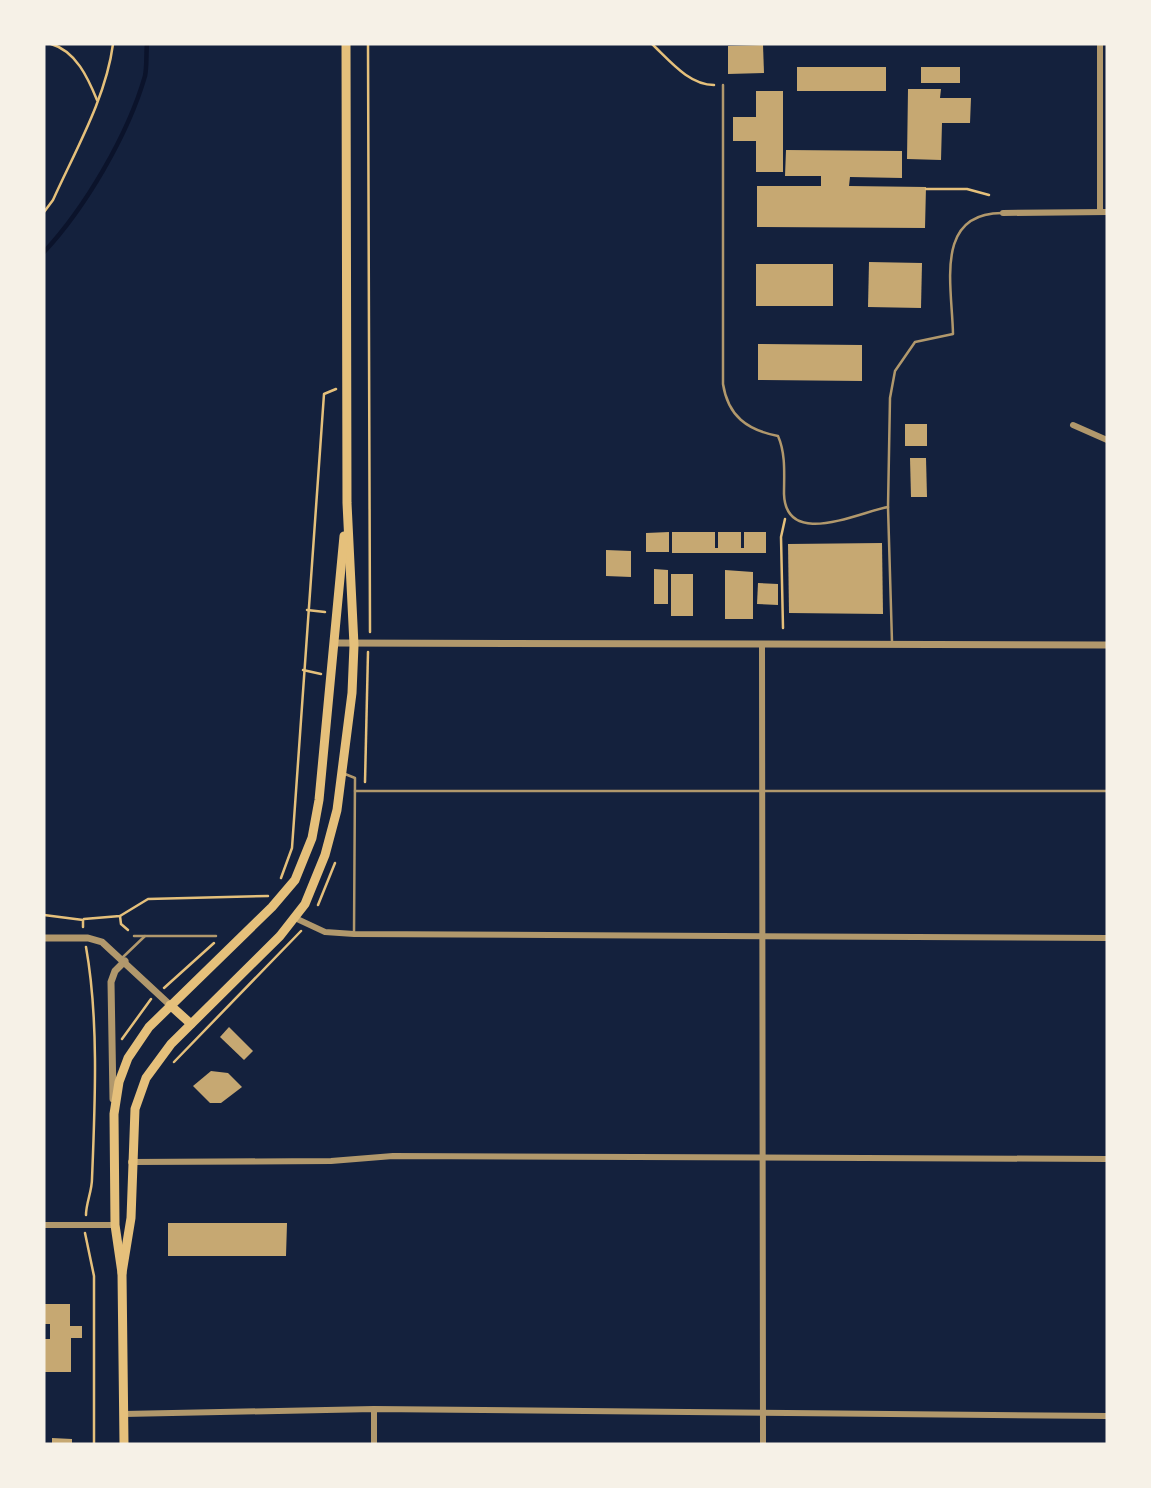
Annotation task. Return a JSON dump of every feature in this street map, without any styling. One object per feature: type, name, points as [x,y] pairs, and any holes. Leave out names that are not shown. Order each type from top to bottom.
[{"type":"main road","points":[[122,1273],[131,1218],[132,1126],[139,1094],[156,1063],[295,918],[312,889],[326,855],[342,773],[355,645],[347,503],[346,44]]},
{"type":"main road","points":[[124,1444],[122,1273],[115,1225],[114,1114],[119,1082],[128,1058],[149,1027],[272,907],[295,880],[312,838],[319,800],[347,503]]},
{"type":"main road","points":[[170,1005],[191,1024]]},
{"type":"street","points":[[1003,213],[1104,212],[1100,44]]},
{"type":"street","points":[[1073,425],[1107,440]]},
{"type":"street","points":[[334,643],[1107,645]]},
{"type":"street","points":[[762,646],[763,1444]]},
{"type":"street","points":[[295,918],[325,932],[354,934],[1107,938]]},
{"type":"street","points":[[44,938],[84,938],[102,942],[170,1005]]},
{"type":"street","points":[[114,1114],[111,982],[123,959]]},
{"type":"street","points":[[131,1162],[331,1161],[393,1156],[1107,1159]]},
{"type":"street","points":[[44,1225],[115,1225]]},
{"type":"street","points":[[374,1409],[374,1444]]},
{"type":"street","points":[[124,1414],[374,1409],[1107,1416]]},
{"type":"lane","points":[[723,85],[723,384],[726,402],[734,415],[746,425],[778,436],[783,447],[786,509],[793,518],[817,525],[888,507]]},
{"type":"lane","points":[[892,645],[888,507],[890,398],[895,371],[915,342],[954,334],[952,262],[956,237],[967,220],[983,213],[1003,213]]},
{"type":"lane","points":[[342,773],[355,778],[354,934]]},
{"type":"lane","points":[[355,791],[1107,791]]},
{"type":"lane","points":[[134,936],[216,936]]},
{"type":"lane","points":[[123,959],[145,936]]},
{"type":"path","points":[[51,44],[72,58],[84,71],[97,100]]},
{"type":"path","points":[[44,212],[53,200],[97,100],[111,61],[113,44]]},
{"type":"path","points":[[368,44],[370,628]]},
{"type":"path","points":[[652,44],[687,76],[702,85],[723,85]]},
{"type":"path","points":[[926,189],[967,189],[989,195]]},
{"type":"path","points":[[278,884],[292,848],[324,394]]},
{"type":"path","points":[[783,628],[781,537],[786,509]]},
{"type":"path","points":[[366,664],[366,674]]},
{"type":"path","points":[[259,906],[273,890]]},
{"type":"path","points":[[44,915],[83,920],[120,916],[148,900],[268,896]]},
{"type":"path","points":[[120,916],[121,924],[134,936]]},
{"type":"path","points":[[83,920],[91,967],[93,1056],[92,1181],[86,1225],[94,1276],[94,1444]]},
{"type":"path","points":[[111,1056],[146,1003],[223,936]]},
{"type":"building","points":[[763,45],[764,73],[728,74],[728,46]]},
{"type":"building","points":[[797,67],[886,67],[886,91],[797,91]]},
{"type":"building","points":[[921,67],[960,67],[960,83],[921,83]]},
{"type":"building","points":[[908,89],[941,89],[940,98],[971,98],[970,123],[942,123],[941,160],[907,159]]},
{"type":"building","points":[[756,91],[783,91],[783,172],[756,172],[756,141],[733,141],[733,117],[756,117]]},
{"type":"building","points":[[786,150],[902,151],[902,178],[850,177],[849,186],[926,187],[925,228],[757,227],[757,186],[821,186],[821,176],[785,176]]},
{"type":"building","points":[[869,262],[922,263],[921,308],[868,307]]},
{"type":"building","points":[[756,264],[833,264],[833,306],[756,306]]},
{"type":"building","points":[[758,344],[862,345],[862,381],[758,380]]},
{"type":"building","points":[[905,424],[927,424],[927,446],[905,446]]},
{"type":"building","points":[[910,458],[926,458],[927,497],[911,497]]},
{"type":"building","points":[[669,532],[669,552],[646,552],[646,533]]},
{"type":"building","points":[[672,532],[715,532],[715,548],[718,548],[718,532],[741,532],[741,548],[744,548],[744,532],[766,532],[766,553],[672,553]]},
{"type":"building","points":[[882,543],[883,614],[789,613],[788,544]]},
{"type":"building","points":[[606,550],[631,551],[631,577],[606,576]]},
{"type":"building","points":[[654,569],[668,570],[668,604],[654,604]]},
{"type":"building","points":[[725,570],[753,572],[753,619],[725,619]]},
{"type":"building","points":[[671,574],[693,574],[693,616],[671,616]]},
{"type":"building","points":[[758,583],[778,584],[778,605],[757,604]]},
{"type":"building","points":[[229,1027],[253,1051],[244,1060],[220,1037]]},
{"type":"building","points":[[211,1071],[228,1073],[242,1087],[221,1103],[210,1103],[193,1086]]},
{"type":"building","points":[[168,1223],[287,1223],[286,1256],[168,1256]]},
{"type":"building","points":[[44,1304],[70,1304],[70,1326],[82,1326],[82,1338],[71,1338],[71,1372],[44,1372],[44,1339],[50,1339],[50,1324],[44,1324]]},
{"type":"building","points":[[52,1438],[72,1439],[72,1444],[52,1444]]},
{"type":"waterway","points":[[44,252],[75,214],[104,170],[128,122],[145,76],[147,44]]}]
